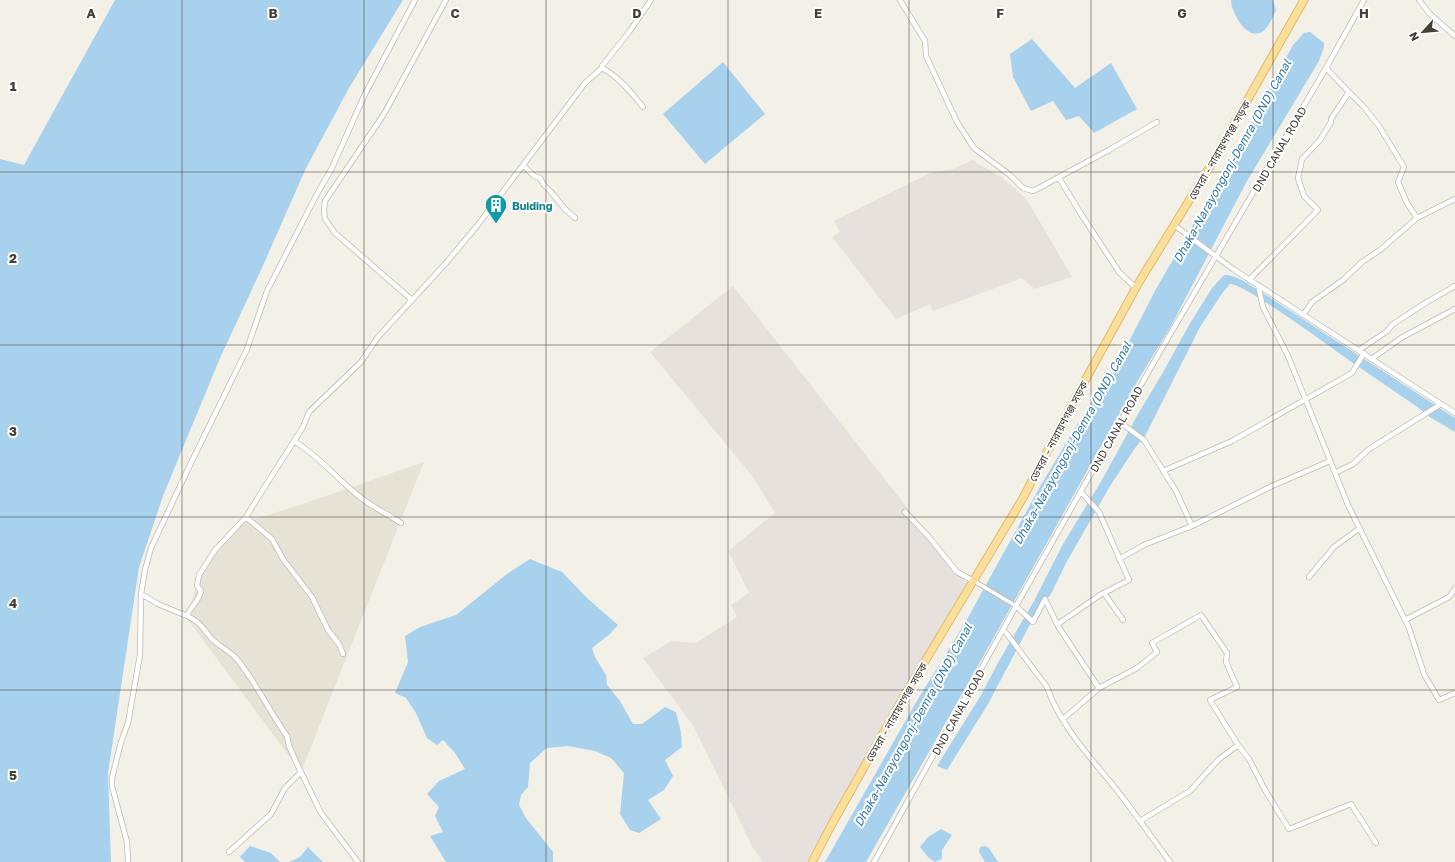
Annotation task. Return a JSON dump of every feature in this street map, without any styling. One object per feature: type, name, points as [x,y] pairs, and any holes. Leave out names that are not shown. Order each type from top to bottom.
[{"type":"main road","name":"ডেমরা - নারায়ণগঞ্জ সড়ক","points":[[812,862],[896,711],[1022,498],[1136,288],[1209,168],[1304,0]]},
{"type":"street","points":[[128,862],[128,842],[112,786],[112,778],[121,742],[128,723],[140,655],[141,594],[151,548],[247,350],[267,291],[318,192],[331,170],[365,94],[415,0]]},
{"type":"street","points":[[412,300],[335,233],[326,219],[324,210],[326,201],[384,114],[446,0]]},
{"type":"street","points":[[187,616],[189,611],[199,600],[201,592],[197,586],[199,575],[215,550],[246,517],[303,427],[309,412],[356,368],[378,337],[477,226],[585,83],[602,68],[651,0]]},
{"type":"street","points":[[900,0],[925,41],[926,56],[957,122],[974,148],[1010,175],[1023,188],[1028,190],[1037,190],[1157,122]]},
{"type":"street","name":"DND CANAL ROAD","points":[[874,862],[1120,422],[1364,0]]},
{"type":"street","points":[[1419,0],[1430,14],[1455,36]]},
{"type":"street","points":[[602,68],[607,70],[622,84],[643,107]]},
{"type":"street","points":[[1326,68],[1363,106],[1379,126],[1404,167],[1398,182],[1407,203],[1418,218]]},
{"type":"street","points":[[1249,280],[1318,210],[1304,196],[1298,178],[1302,159],[1320,140],[1331,122],[1331,119],[1349,92]]},
{"type":"street","points":[[523,165],[534,176],[540,178],[544,185],[575,218]]},
{"type":"street","points":[[1059,178],[1119,272],[1136,288]]},
{"type":"street","points":[[1303,315],[1312,302],[1344,280],[1362,262],[1380,250],[1418,218],[1455,200]]},
{"type":"street","points":[[1174,225],[1216,258],[1303,315],[1373,358],[1455,413]]},
{"type":"street","points":[[1258,285],[1264,307],[1288,356],[1348,506],[1405,620],[1424,674],[1439,700],[1455,693]]},
{"type":"street","points":[[1163,471],[1232,441],[1352,373],[1362,352],[1386,332],[1393,324],[1455,286]]},
{"type":"street","points":[[1373,358],[1401,338],[1455,309]]},
{"type":"street","points":[[1336,473],[1353,464],[1369,449],[1442,404]]},
{"type":"street","points":[[1120,422],[1144,440],[1176,491],[1192,526]]},
{"type":"street","points":[[294,441],[309,451],[361,498],[401,522]]},
{"type":"street","points":[[1119,559],[1144,546],[1192,526],[1272,486],[1330,461]]},
{"type":"street","points":[[1058,624],[1104,593],[1128,580],[1099,512],[1081,492]]},
{"type":"street","points":[[905,512],[929,537],[957,572],[1016,606],[1033,622],[1045,599],[1058,624],[1099,688]]},
{"type":"street","points":[[246,517],[272,539],[283,559],[312,597],[328,630],[339,644],[343,654]]},
{"type":"street","points":[[1309,577],[1334,547],[1360,528]]},
{"type":"street","points":[[1405,620],[1449,597],[1455,590]]},
{"type":"street","points":[[1104,593],[1123,620]]},
{"type":"street","points":[[141,594],[158,604],[198,621],[212,639],[237,660],[287,736],[289,746],[321,813],[358,862]]},
{"type":"street","points":[[1063,719],[1099,688],[1137,668],[1157,652],[1152,643],[1201,614],[1227,653],[1226,662],[1237,687],[1210,700],[1238,745],[1250,759],[1265,790],[1289,829],[1351,804],[1376,843]]},
{"type":"street","points":[[1004,630],[1047,687],[1050,697],[1085,752],[1113,785],[1170,862]]},
{"type":"street","points":[[1140,821],[1190,791],[1218,760],[1238,745]]},
{"type":"street","points":[[229,852],[270,814],[285,788],[301,772]]},
{"type":"shaded area","points":[[973,160],[1002,177],[1027,200],[1072,277],[1034,289],[1022,278],[933,311],[930,304],[896,319],[832,237],[840,232],[834,221],[930,173],[953,169]]},
{"type":"shaded area","points":[[733,286],[968,585],[914,674],[806,862],[763,862],[753,848],[694,727],[643,658],[671,641],[696,643],[737,617],[731,605],[749,593],[728,551],[775,513],[753,477],[650,352]]},
{"type":"shaded area","points":[[424,462],[301,772],[188,620],[199,575],[242,523],[300,505]]},
{"type":"water","points":[[115,0],[403,0],[349,88],[306,168],[220,358],[163,496],[139,567],[108,773],[111,862],[0,862],[0,159],[24,165]]},
{"type":"water","points":[[1231,0],[1273,0],[1276,10],[1266,28],[1262,32],[1256,34],[1246,29],[1241,24],[1234,11]]},
{"type":"water","name":"Dhaka-Narayongonj-Demra (DND) Canal","points":[[1310,32],[1324,43],[1319,61],[1247,181],[1172,324],[1137,382],[866,862],[825,862],[918,699],[965,623],[1041,485],[1075,428],[1121,357],[1156,289],[1257,114],[1293,45],[1304,33]]},
{"type":"water","points":[[1032,39],[1075,88],[1111,63],[1137,109],[1094,133],[1079,116],[1066,120],[1053,101],[1031,111],[1013,77],[1010,54]]},
{"type":"water","points":[[723,62],[765,114],[705,164],[663,114]]},
{"type":"water","points":[[1224,275],[1244,281],[1455,418],[1455,432],[1428,416],[1419,408],[1271,305],[1253,294],[1230,284],[1200,327],[1145,436],[1135,448],[1110,486],[1066,563],[1051,594],[1035,615],[988,704],[947,770],[937,766],[981,695],[1034,601],[1063,544],[1102,480],[1189,325],[1212,288]]},
{"type":"water","points":[[530,559],[562,572],[587,598],[618,625],[610,634],[592,648],[595,657],[606,675],[607,685],[620,701],[633,724],[642,724],[665,707],[676,712],[681,733],[682,747],[665,760],[673,776],[664,790],[648,800],[661,819],[639,833],[630,830],[620,814],[624,773],[611,758],[595,751],[568,746],[547,748],[530,763],[528,787],[521,795],[519,805],[526,818],[553,852],[553,862],[446,862],[430,836],[443,832],[435,816],[439,807],[427,794],[439,781],[465,769],[455,753],[443,740],[437,745],[427,738],[416,713],[406,698],[395,693],[408,662],[405,636],[420,627],[456,615],[507,574]]},
{"type":"water","points":[[941,829],[952,835],[942,850],[942,859],[935,862],[928,857],[920,847],[928,837]]},
{"type":"water","points":[[250,846],[271,853],[280,862],[245,862],[240,857]]},
{"type":"water","points":[[985,846],[989,848],[998,862],[985,862],[979,852],[980,847]]},
{"type":"water","points":[[308,847],[323,862],[289,862],[300,857]]},
{"type":"place","name":"Buiding","points":[[496,224]]}]
